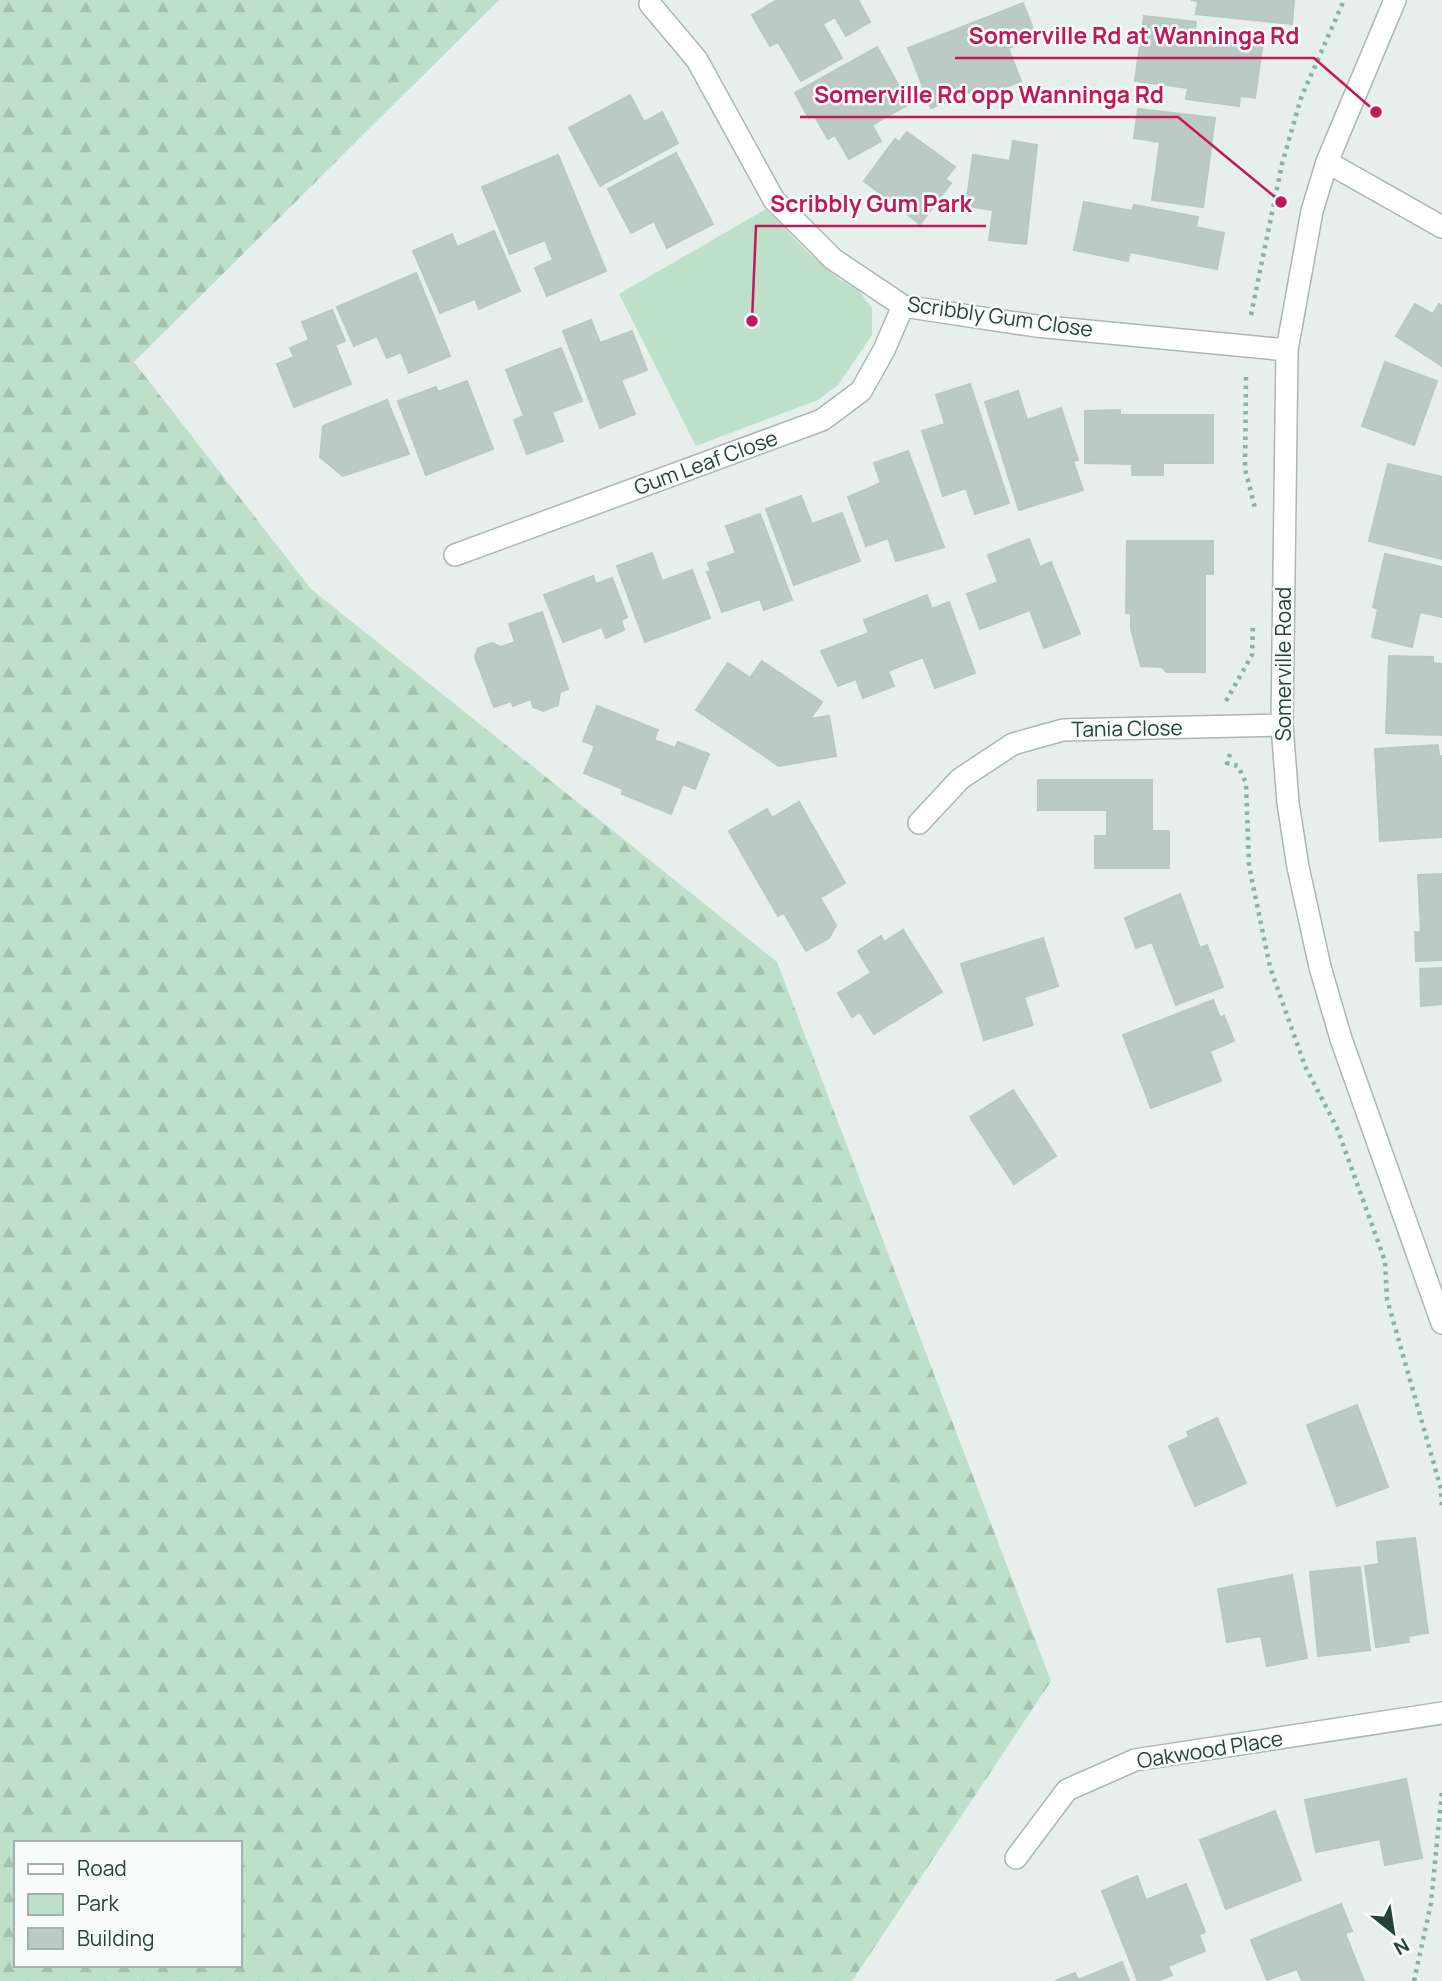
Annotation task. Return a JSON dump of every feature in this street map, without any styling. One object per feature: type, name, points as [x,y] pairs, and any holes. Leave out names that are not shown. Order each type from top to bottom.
[{"type":"street","name":"Somerville Road","points":[[1395,0],[1326,162],[1312,211],[1287,350],[1282,725],[1288,803],[1298,867],[1320,967],[1341,1039],[1442,1323]]},
{"type":"street","name":"Scribbly Gum Close","points":[[650,4],[697,60],[774,200],[833,259],[903,306],[1036,326],[1287,350]]},
{"type":"street","points":[[1326,162],[1442,227]]},
{"type":"street","name":"Gum Leaf Close","points":[[455,555],[822,420],[861,391],[884,350],[903,306]]},
{"type":"street","name":"Tania Close","points":[[919,822],[960,779],[1013,744],[1063,730],[1282,725]]},
{"type":"street","name":"Oakwood Place","points":[[1016,1858],[1067,1790],[1135,1760],[1442,1713]]},
{"type":"path","points":[[1251,315],[1286,151],[1301,98],[1344,0]]},
{"type":"path","points":[[1246,377],[1245,470],[1255,506],[1255,520]]},
{"type":"path","points":[[1225,702],[1252,655],[1253,614]]},
{"type":"path","points":[[1230,753],[1227,763],[1238,766],[1246,783],[1249,866],[1270,967],[1305,1066],[1337,1128],[1385,1261],[1387,1299],[1441,1489],[1442,1508]]},
{"type":"path","points":[[1413,1981],[1431,1903],[1442,1791]]},
{"type":"green space","points":[[0,0],[499,0],[134,362],[311,589],[777,962],[1051,1681],[852,1981],[0,1981]]},
{"type":"green space","points":[[766,209],[805,250],[839,279],[858,290],[872,308],[872,335],[838,385],[818,400],[696,446],[619,294]]},
{"type":"building","points":[[777,0],[858,0],[870,22],[846,36],[835,17],[823,24],[842,58],[801,81],[778,42],[770,46],[752,15]]},
{"type":"building","points":[[1191,0],[1294,0],[1292,24],[1196,14],[1198,1]]},
{"type":"building","points":[[1023,3],[1036,37],[1008,48],[1021,81],[976,99],[973,91],[931,108],[908,48]]},
{"type":"building","points":[[1144,16],[1196,22],[1195,32],[1263,41],[1255,98],[1240,96],[1239,106],[1186,99],[1188,88],[1135,81]]},
{"type":"building","points":[[877,47],[909,104],[872,125],[881,141],[849,159],[835,135],[828,139],[814,115],[809,118],[795,93]]},
{"type":"building","points":[[630,95],[644,122],[662,112],[678,143],[600,186],[569,128]]},
{"type":"building","points":[[1138,109],[1215,118],[1203,207],[1152,200],[1160,142],[1134,138]]},
{"type":"building","points":[[907,132],[955,167],[945,179],[951,183],[920,224],[864,181],[895,139],[899,142]]},
{"type":"building","points":[[1013,141],[1037,145],[1026,244],[989,240],[993,210],[966,206],[973,155],[1010,161]]},
{"type":"building","points":[[676,153],[713,224],[667,248],[654,221],[631,233],[608,189]]},
{"type":"building","points":[[558,155],[606,271],[547,296],[535,268],[553,260],[545,240],[510,254],[482,187]]},
{"type":"building","points":[[1084,202],[1132,211],[1134,205],[1198,217],[1196,227],[1224,233],[1217,269],[1130,252],[1128,261],[1074,250]]},
{"type":"building","points":[[494,231],[520,291],[479,309],[475,299],[440,313],[413,251],[452,234],[457,247]]},
{"type":"building","points":[[416,273],[450,356],[409,373],[401,352],[387,358],[377,336],[354,346],[337,307]]},
{"type":"building","points":[[1415,304],[1433,314],[1439,304],[1442,306],[1442,366],[1396,336]]},
{"type":"building","points":[[332,310],[345,341],[335,345],[351,384],[294,407],[277,364],[294,357],[290,348],[309,340],[302,322]]},
{"type":"building","points":[[591,320],[600,343],[632,331],[647,370],[621,380],[635,414],[600,428],[563,331]]},
{"type":"building","points":[[561,348],[582,401],[552,412],[563,441],[527,454],[514,420],[524,416],[506,370]]},
{"type":"building","points":[[1385,362],[1437,381],[1414,445],[1362,426]]},
{"type":"building","points":[[467,381],[493,449],[426,475],[398,401],[436,387],[438,392]]},
{"type":"building","points":[[970,384],[1009,503],[975,514],[966,488],[943,496],[922,431],[945,424],[936,395]]},
{"type":"building","points":[[1018,391],[1027,420],[1061,408],[1078,460],[1073,461],[1083,490],[1019,510],[985,402]]},
{"type":"building","points":[[387,400],[409,454],[343,476],[320,457],[323,426]]},
{"type":"building","points":[[1120,410],[1120,415],[1213,415],[1213,463],[1163,463],[1163,475],[1132,475],[1132,464],[1085,463],[1085,411]]},
{"type":"building","points":[[908,451],[944,547],[896,561],[888,538],[866,546],[848,497],[881,483],[874,463]]},
{"type":"building","points":[[1388,464],[1442,477],[1442,559],[1369,541]]},
{"type":"building","points":[[801,496],[812,524],[842,513],[860,561],[794,585],[766,509]]},
{"type":"building","points":[[760,514],[792,600],[764,610],[760,599],[722,612],[707,572],[711,571],[708,563],[736,553],[726,526]]},
{"type":"building","points":[[1029,539],[1040,567],[1051,562],[1080,634],[1044,648],[1030,610],[980,629],[967,594],[998,582],[988,555]]},
{"type":"building","points":[[1127,541],[1213,541],[1213,574],[1205,574],[1205,672],[1167,672],[1162,667],[1141,666],[1131,629],[1131,613],[1126,613]]},
{"type":"building","points":[[652,553],[662,581],[692,570],[710,618],[645,642],[617,566]]},
{"type":"building","points":[[1385,554],[1442,567],[1442,617],[1420,612],[1412,647],[1372,637],[1378,609],[1373,607]]},
{"type":"building","points":[[593,576],[596,584],[612,578],[627,617],[621,620],[624,630],[606,638],[602,627],[563,642],[544,595]]},
{"type":"building","points":[[927,595],[932,609],[949,602],[975,673],[935,688],[923,657],[888,671],[894,686],[863,698],[856,679],[838,686],[821,651],[869,633],[864,620]]},
{"type":"building","points":[[542,612],[568,689],[560,692],[558,705],[543,711],[533,707],[531,699],[513,706],[511,701],[494,707],[475,657],[478,648],[492,643],[501,647],[515,642],[509,624]]},
{"type":"building","points":[[1389,656],[1433,657],[1433,663],[1442,664],[1442,735],[1386,733]]},
{"type":"building","points":[[762,661],[822,702],[810,719],[829,716],[836,756],[779,766],[696,710],[728,663],[750,678]]},
{"type":"building","points":[[597,706],[658,730],[654,740],[675,748],[678,742],[709,754],[695,789],[683,784],[671,814],[622,794],[623,789],[584,773],[595,746],[583,741]]},
{"type":"building","points":[[1438,745],[1439,756],[1442,756],[1442,837],[1380,841],[1375,749]]},
{"type":"building","points":[[1038,780],[1152,780],[1152,831],[1169,831],[1169,868],[1095,868],[1095,836],[1107,836],[1107,810],[1038,810]]},
{"type":"building","points":[[799,802],[845,883],[820,898],[836,925],[829,938],[806,951],[784,913],[778,916],[729,831],[767,809],[772,818]]},
{"type":"building","points":[[1442,874],[1442,960],[1416,961],[1415,932],[1421,932],[1418,875]]},
{"type":"building","points":[[1180,894],[1200,948],[1207,945],[1223,987],[1176,1005],[1152,942],[1136,948],[1125,918]]},
{"type":"building","points":[[903,930],[942,992],[874,1034],[860,1012],[852,1017],[838,993],[871,973],[858,951],[881,936],[884,942]]},
{"type":"building","points":[[1043,938],[1058,986],[1024,997],[1033,1025],[984,1040],[961,964]]},
{"type":"building","points":[[1442,968],[1442,1004],[1421,1006],[1420,969]]},
{"type":"building","points":[[1213,1000],[1220,1018],[1224,1016],[1234,1041],[1210,1051],[1221,1081],[1151,1108],[1123,1035]]},
{"type":"building","points":[[1013,1090],[1056,1156],[1014,1184],[970,1117]]},
{"type":"building","points":[[1357,1405],[1388,1487],[1337,1506],[1307,1425]]},
{"type":"building","points":[[1217,1418],[1246,1483],[1195,1506],[1169,1446],[1189,1437],[1187,1432]]},
{"type":"building","points":[[1415,1538],[1428,1633],[1408,1636],[1409,1642],[1376,1647],[1365,1566],[1379,1564],[1377,1542]]},
{"type":"building","points":[[1360,1567],[1370,1650],[1318,1656],[1310,1572]]},
{"type":"building","points":[[1292,1575],[1307,1658],[1267,1666],[1261,1636],[1227,1642],[1218,1589]]},
{"type":"building","points":[[1406,1779],[1422,1858],[1385,1865],[1380,1839],[1316,1852],[1305,1800]]},
{"type":"building","points":[[1275,1811],[1301,1880],[1226,1909],[1200,1840]]},
{"type":"building","points":[[1137,1876],[1146,1900],[1186,1884],[1205,1932],[1199,1935],[1205,1951],[1168,1966],[1172,1975],[1158,1981],[1138,1981],[1102,1891]]},
{"type":"building","points":[[1341,1904],[1352,1931],[1345,1933],[1364,1981],[1302,1981],[1297,1969],[1267,1980],[1251,1940]]},
{"type":"building","points":[[1122,1962],[1129,1981],[1055,1981],[1075,1973],[1078,1980]]},
{"type":"place","name":"Somerville Rd at Wanninga Rd","points":[[1376,112]]},
{"type":"place","name":"Somerville Rd opp Wanninga Rd","points":[[1281,202]]},
{"type":"place","name":"Scribbly Gum Park","points":[[752,321]]}]
